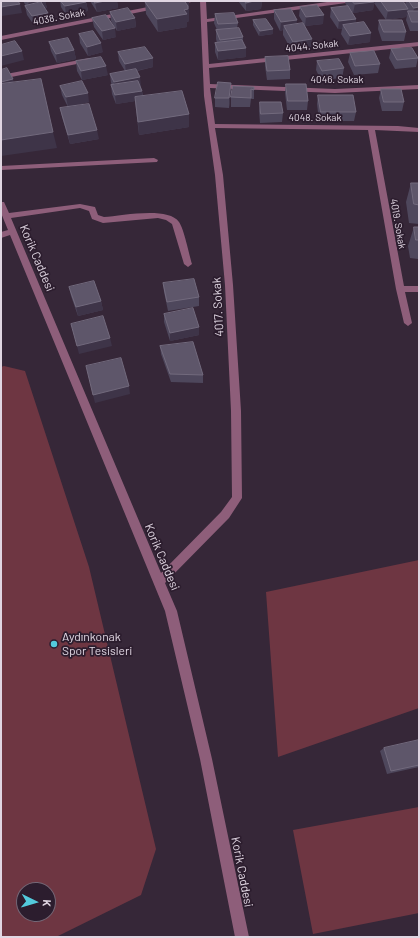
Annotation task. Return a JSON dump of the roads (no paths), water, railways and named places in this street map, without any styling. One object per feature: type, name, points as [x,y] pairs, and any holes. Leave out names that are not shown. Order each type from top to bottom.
[{"type":"street","points":[[169,5],[192,1]]},
{"type":"street","name":"4017. Sokak","points":[[159,582],[225,515],[237,498],[236,411],[229,285],[219,175],[211,126],[207,86],[203,1]]},
{"type":"street","points":[[204,22],[346,1]]},
{"type":"street","name":"4038. Sokak","points":[[1,38],[161,7]]},
{"type":"street","name":"4044. Sokak","points":[[206,66],[419,44]]},
{"type":"street","points":[[1,77],[90,60]]},
{"type":"street","name":"4046. Sokak","points":[[207,86],[335,91],[419,88]]},
{"type":"street","name":"4048. Sokak","points":[[211,126],[282,128],[398,128],[419,130]]},
{"type":"street","name":"4019. Sokak","points":[[371,128],[400,289],[408,323]]},
{"type":"street","points":[[1,168],[154,160]]},
{"type":"street","name":"Korik Caddesi","points":[[1,204],[171,612],[205,752],[242,937]]},
{"type":"street","points":[[6,216],[80,206],[92,209],[95,217],[103,220],[158,215],[163,216],[176,223],[188,264]]},
{"type":"street","points":[[1,235],[12,232]]},
{"type":"street","points":[[400,289],[419,289]]},
{"type":"place","name":"Aydınkonak Spor Tesisleri","points":[[54,644]]}]
